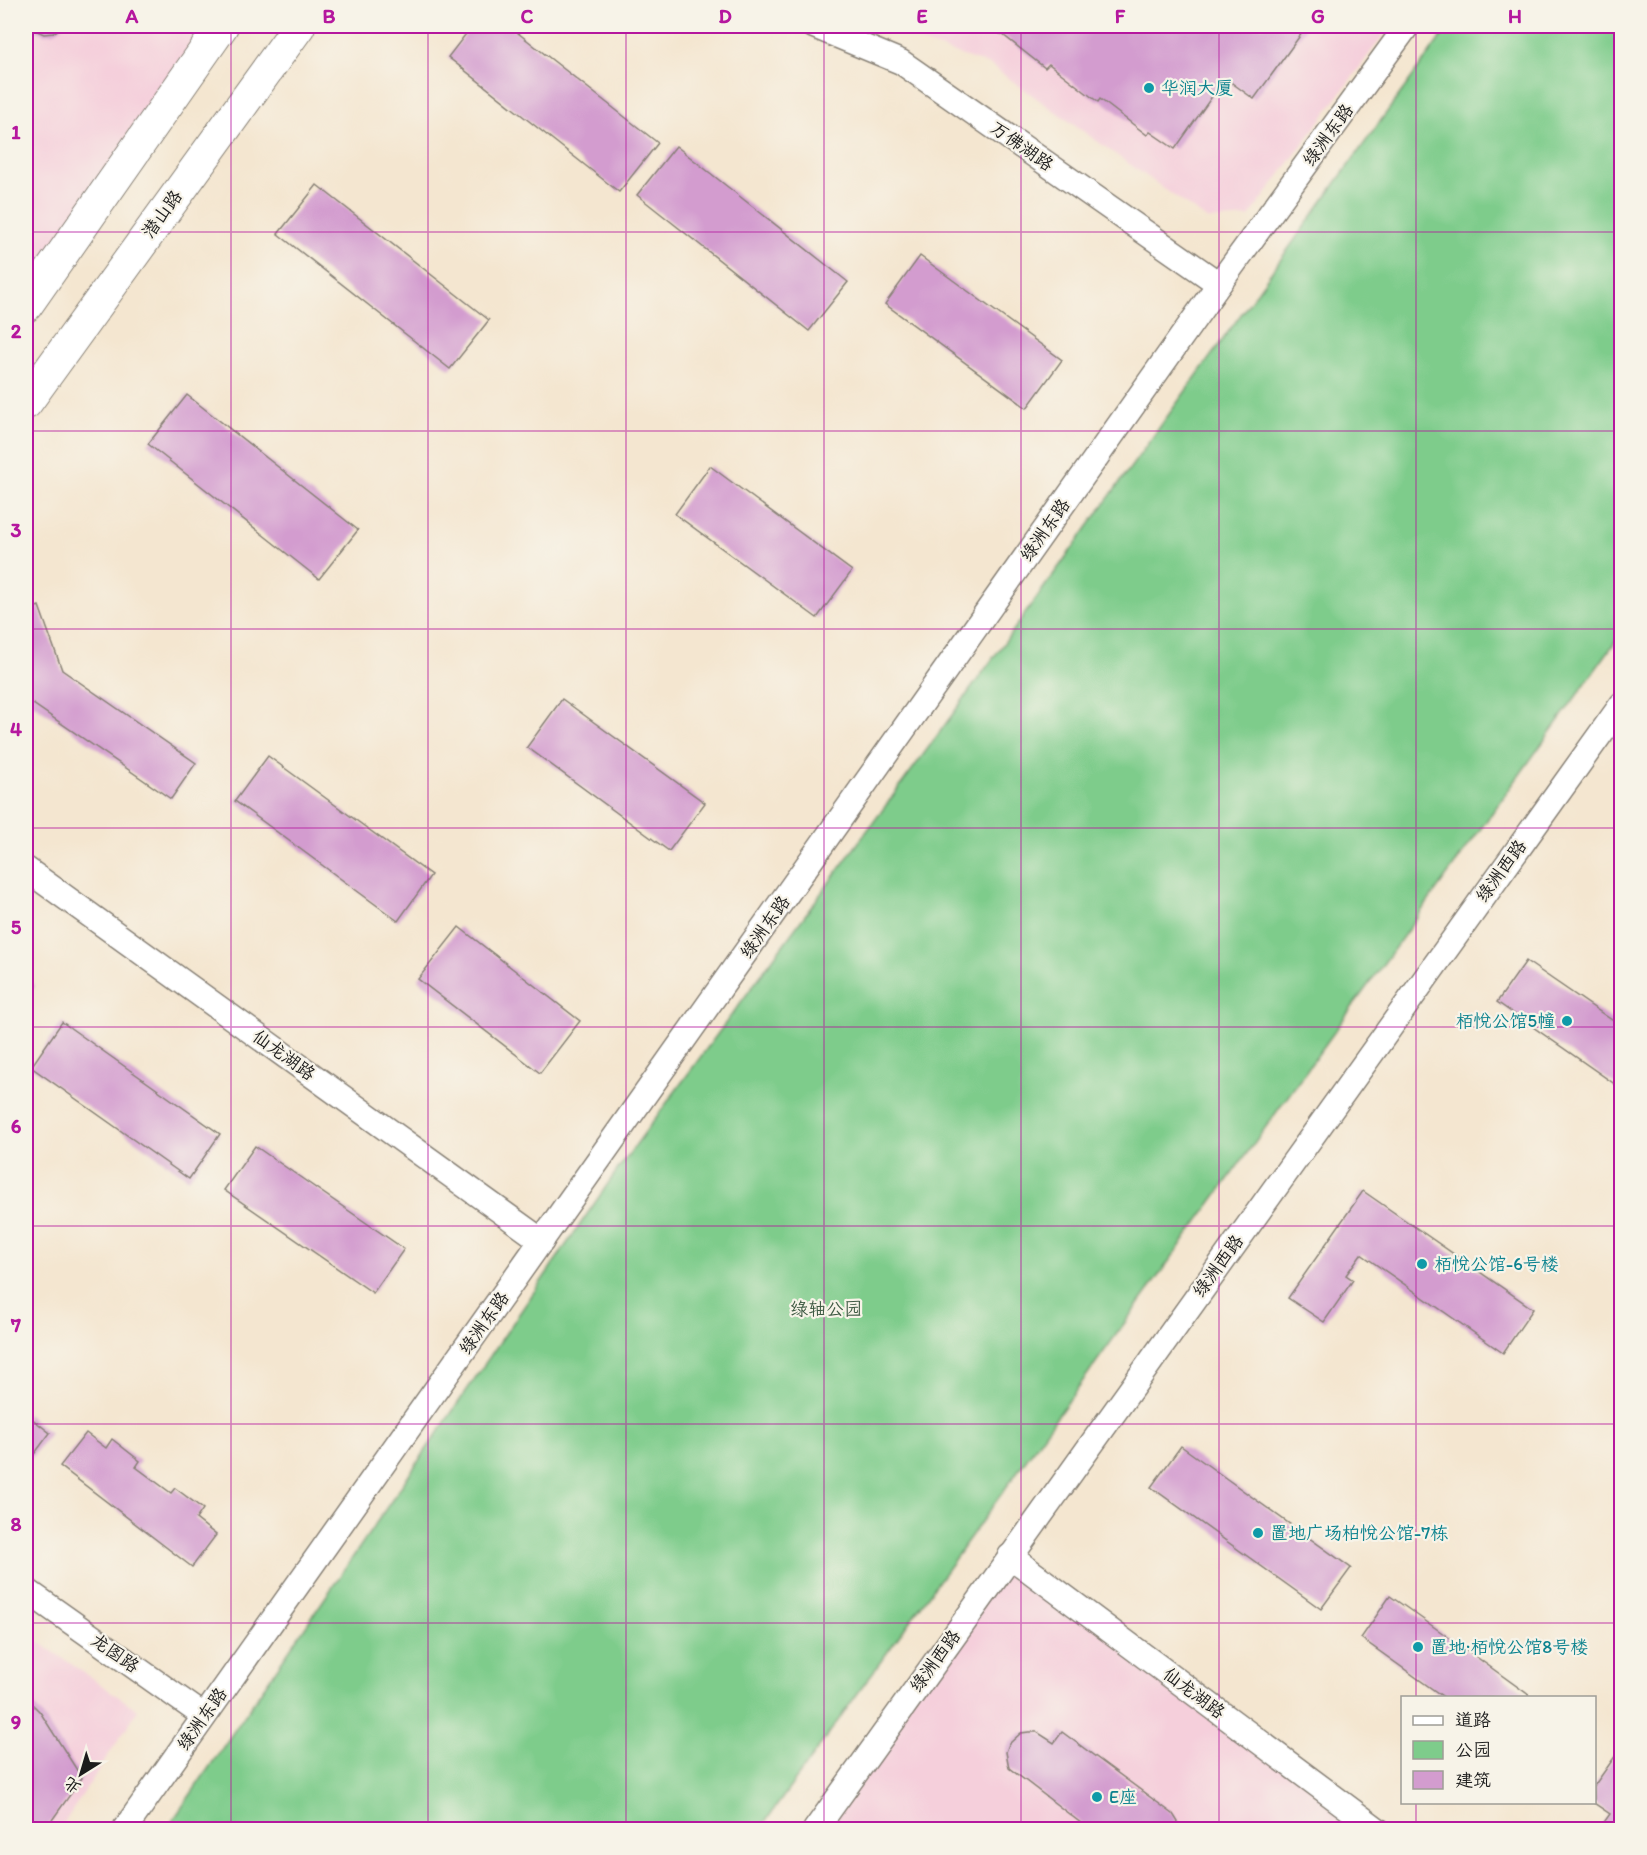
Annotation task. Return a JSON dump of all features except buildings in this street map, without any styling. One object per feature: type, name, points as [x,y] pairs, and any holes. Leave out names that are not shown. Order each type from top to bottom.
[{"type":"main road","name":"潜山路","points":[[26,403],[299,26]]},
{"type":"main road","points":[[26,306],[215,32]]},
{"type":"street","name":"万佛湖路","points":[[814,26],[901,62],[1220,284]]},
{"type":"street","name":"绿洲东路","points":[[124,1830],[1220,284],[1407,26]]},
{"type":"street","name":"绿洲西路","points":[[815,1830],[1622,704]]},
{"type":"street","name":"仙龙湖路","points":[[26,869],[542,1241]]},
{"type":"street","name":"仙龙湖路","points":[[1010,1556],[1378,1830]]},
{"type":"street","name":"龙图路","points":[[26,1590],[204,1716]]},
{"type":"shaded area","points":[[26,26],[212,26],[26,306]]},
{"type":"shaded area","points":[[874,26],[1390,26],[1249,217],[1208,220],[990,65]]},
{"type":"shaded area","points":[[1010,1556],[1378,1830],[815,1830]]},
{"type":"shaded area","points":[[26,1633],[138,1710],[60,1829],[26,1829]]},
{"type":"green space","name":"绿轴公园","points":[[1449,26],[1621,26],[1621,634],[760,1829],[167,1829],[618,1169],[934,740]]},
{"type":"place","name":"华润大厦","points":[[1149,88]]},
{"type":"place","name":"栢悦公馆5幢","points":[[1567,1021]]},
{"type":"place","name":"栢悦公馆-6号楼","points":[[1422,1264]]},
{"type":"place","name":"置地广场柏悦公馆-7栋","points":[[1258,1533]]},
{"type":"place","name":"置地·栢悦公馆8号楼","points":[[1418,1647]]},
{"type":"place","name":"E座","points":[[1097,1797]]}]
